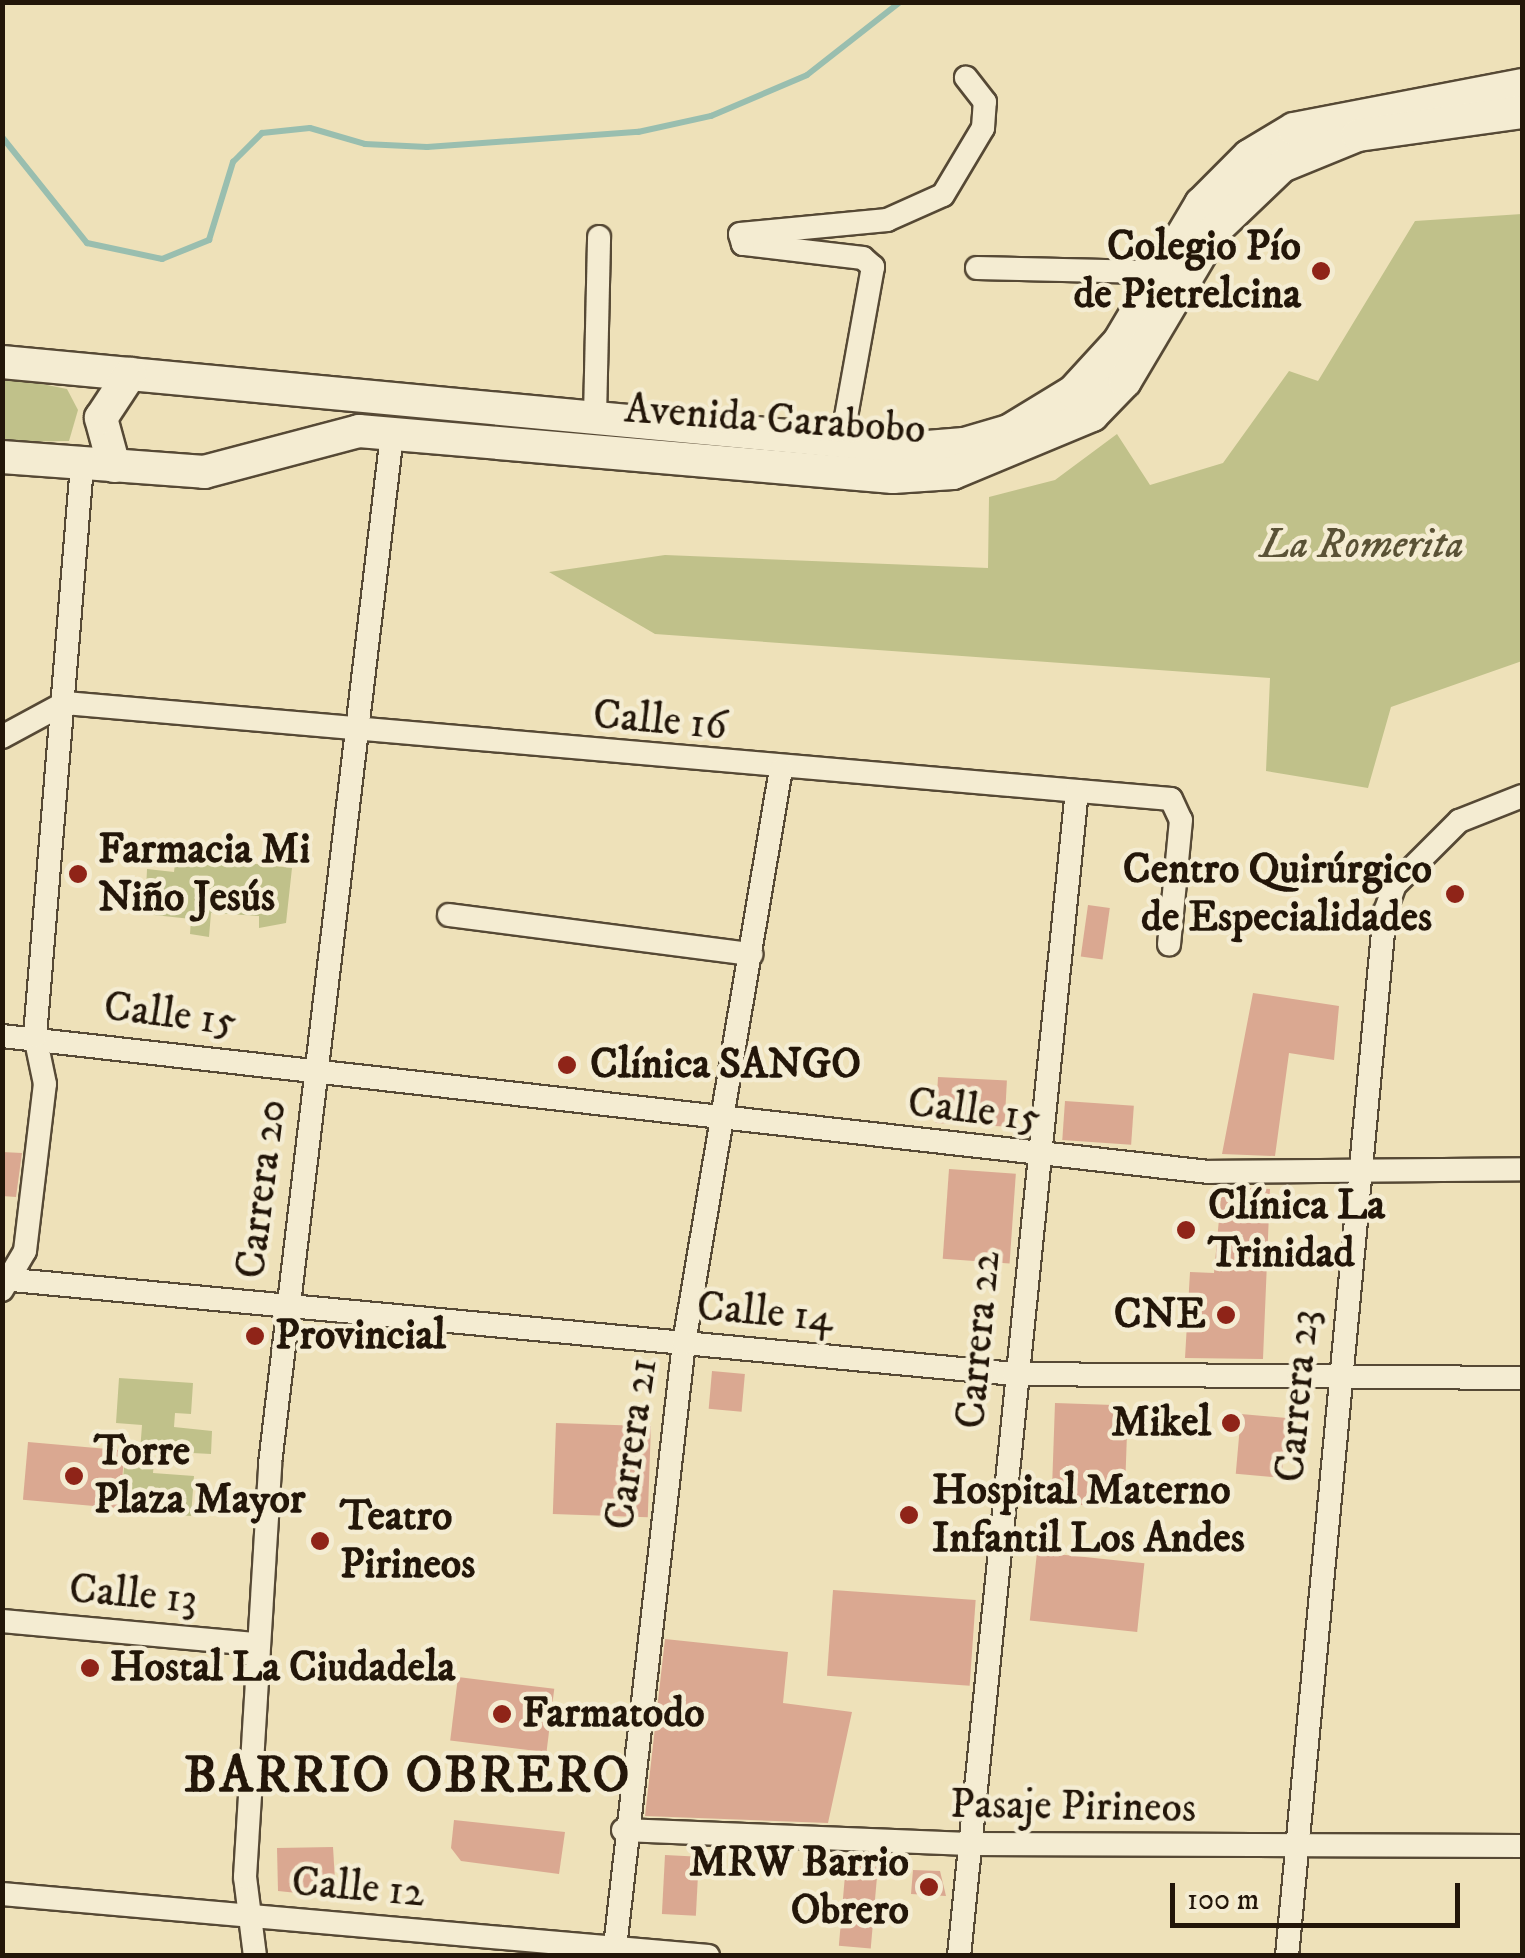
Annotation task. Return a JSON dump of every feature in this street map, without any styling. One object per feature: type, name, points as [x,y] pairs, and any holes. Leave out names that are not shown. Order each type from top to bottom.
[{"type":"main road","name":"Avenida Carabobo","points":[[2,362],[842,438],[915,448],[1009,431],[1073,392],[1119,342],[1201,204],[1249,156],[1294,129],[1522,85]]},
{"type":"main road","name":"Avenida Carabobo","points":[[2,457],[204,472],[324,436],[392,434],[893,477],[988,465],[1092,415],[1114,392],[1214,231],[1282,166],[1358,136],[1522,112]]},
{"type":"main road","points":[[79,369],[98,465]]},
{"type":"main road","points":[[98,465],[101,418],[130,374]]},
{"type":"street","points":[[842,438],[873,267],[863,258],[743,244],[740,234],[887,220],[943,194],[983,128],[986,102],[966,78]]},
{"type":"street","points":[[595,417],[599,238]]},
{"type":"street","points":[[978,268],[1159,272]]},
{"type":"street","name":"Carrera 20","points":[[255,1956],[248,1917],[257,1644],[285,1306],[361,732],[392,434]]},
{"type":"street","points":[[5,1283],[25,1251],[45,1084],[35,1036],[65,703],[98,465]]},
{"type":"street","points":[[2,737],[65,703]]},
{"type":"street","name":"Calle 16","points":[[65,703],[781,769],[1077,791],[1180,807],[1169,944]]},
{"type":"street","name":"Carrera 21","points":[[614,1951],[623,1830],[684,1343],[781,769]]},
{"type":"street","name":"Carrera 22","points":[[960,1956],[1034,1156],[1077,791]]},
{"type":"street","name":"Carrera 23","points":[[1287,1956],[1356,1170],[1385,912],[1421,854],[1460,822],[1522,796]]},
{"type":"street","points":[[450,916],[752,954]]},
{"type":"street","name":"Calle 15","points":[[2,1036],[35,1036],[1034,1156],[1210,1172],[1522,1169]]},
{"type":"street","name":"Calle 14","points":[[5,1283],[1014,1374],[1522,1378]]},
{"type":"street","name":"Calle 13","points":[[2,1621],[257,1644]]},
{"type":"street","name":"Pasaje Pirineos","points":[[623,1830],[969,1844],[1522,1846]]},
{"type":"street","name":"Calle 12","points":[[2,1894],[614,1951],[708,1956]]},
{"type":"green space","name":"La Romerita","points":[[1522,214],[1522,661],[1391,707],[1368,788],[1266,771],[1270,678],[655,634],[549,572],[665,555],[988,568],[989,497],[1055,480],[1117,434],[1150,485],[1223,463],[1289,371],[1318,381],[1415,221]]},
{"type":"green space","points":[[2,376],[67,389],[78,410],[69,441],[3,442]]},
{"type":"green space","points":[[176,855],[292,868],[286,923],[259,928],[259,916],[211,913],[209,937],[190,934],[191,919],[145,914],[147,869],[174,872]]},
{"type":"green space","points":[[119,1378],[193,1383],[191,1414],[175,1413],[174,1427],[212,1431],[211,1454],[155,1451],[153,1473],[194,1476],[191,1516],[121,1511],[125,1451],[140,1452],[142,1425],[116,1423]]},
{"type":"building","points":[[1088,905],[1110,908],[1103,960],[1081,956]]},
{"type":"building","points":[[1253,993],[1339,1006],[1334,1060],[1289,1053],[1275,1156],[1222,1154]]},
{"type":"building","points":[[938,1077],[1007,1081],[1004,1127],[936,1123]]},
{"type":"building","points":[[1065,1101],[1134,1106],[1131,1145],[1062,1140]]},
{"type":"building","points":[[2,1152],[22,1153],[16,1197],[2,1196]]},
{"type":"building","points":[[949,1169],[1016,1174],[1010,1263],[943,1259]]},
{"type":"building","name":"CNE","points":[[1222,1187],[1270,1189],[1263,1359],[1185,1358],[1190,1272],[1214,1273]]},
{"type":"building","points":[[712,1371],[745,1374],[742,1412],[709,1409]]},
{"type":"building","points":[[1055,1403],[1128,1406],[1124,1506],[1051,1504]]},
{"type":"building","points":[[1241,1414],[1287,1418],[1282,1478],[1236,1474]]},
{"type":"building","points":[[556,1423],[651,1426],[648,1517],[553,1514]]},
{"type":"building","name":"Torre Plaza Mayor","points":[[28,1442],[125,1450],[120,1508],[23,1500]]},
{"type":"building","points":[[1037,1552],[1144,1563],[1137,1632],[1030,1621]]},
{"type":"building","points":[[833,1590],[976,1600],[970,1686],[827,1676]]},
{"type":"building","points":[[665,1639],[788,1652],[783,1703],[852,1712],[828,1823],[645,1816]]},
{"type":"building","name":"Farmatodo","points":[[458,1677],[554,1689],[546,1752],[450,1741]]},
{"type":"building","points":[[454,1820],[565,1832],[559,1874],[461,1861],[451,1848]]},
{"type":"building","points":[[333,1847],[336,1897],[278,1891],[277,1848]]},
{"type":"building","points":[[665,1855],[699,1857],[696,1916],[662,1914]]},
{"type":"building","points":[[846,1864],[878,1867],[871,1948],[839,1946]]},
{"type":"building","name":"MRW Barrio Obrero","points":[[913,1870],[940,1871],[946,1896],[911,1894]]},
{"type":"waterway","points":[[2,137],[87,243],[162,259],[209,240],[233,162],[262,133],[310,128],[365,144],[427,147],[638,132],[711,116],[807,75],[900,2]]},
{"type":"place","name":"Colegio Pío de Pietrelcina","points":[[1321,271]]},
{"type":"place","name":"Farmacia Mi Niño Jesús","points":[[78,874]]},
{"type":"place","name":"Centro Quirúrgico de Especialidades","points":[[1455,894]]},
{"type":"place","name":"Clínica SANGO","points":[[567,1065]]},
{"type":"place","name":"Clínica La Trinidad","points":[[1186,1230]]},
{"type":"place","name":"CNE","points":[[1226,1315]]},
{"type":"place","name":"Provincial","points":[[255,1336]]},
{"type":"place","name":"Mikel","points":[[1231,1423]]},
{"type":"place","name":"Torre Plaza Mayor","points":[[74,1476]]},
{"type":"place","name":"Hospital Materno Infantil Los Andes","points":[[909,1515]]},
{"type":"place","name":"Teatro Pirineos","points":[[320,1541]]},
{"type":"place","name":"Hostal La Ciudadela","points":[[90,1668]]},
{"type":"place","name":"Farmatodo","points":[[502,1714]]},
{"type":"place","name":"MRW Barrio Obrero","points":[[929,1887]]},
{"type":"district","name":"BARRIO OBRERO","points":[[408,1777]]}]
